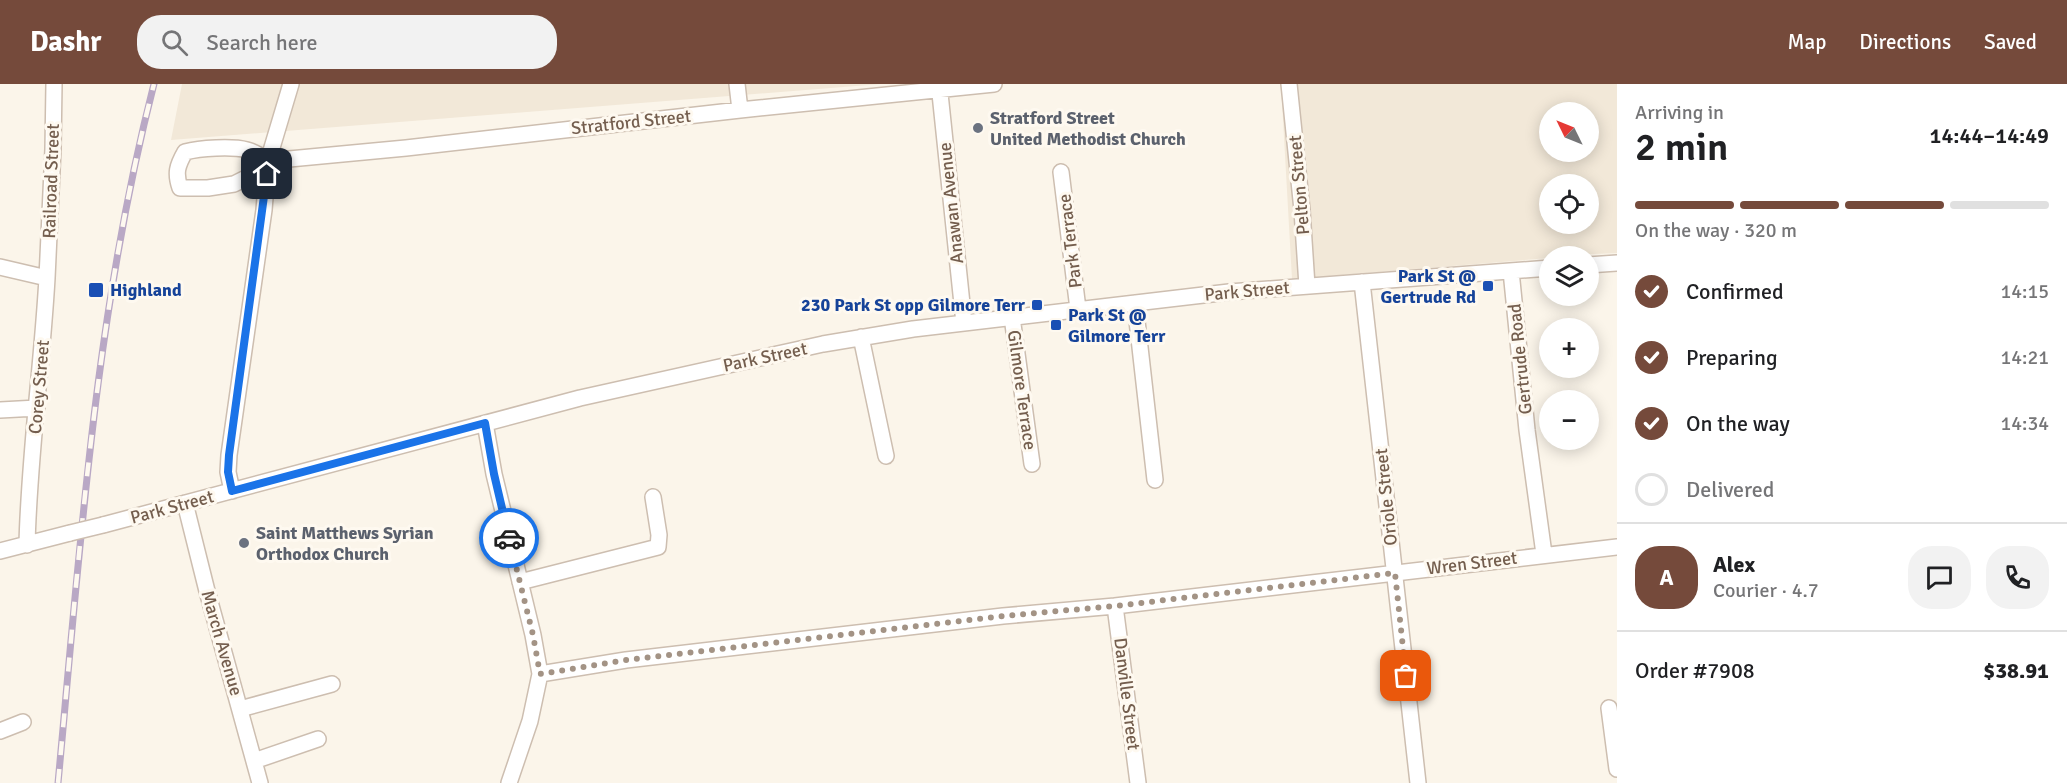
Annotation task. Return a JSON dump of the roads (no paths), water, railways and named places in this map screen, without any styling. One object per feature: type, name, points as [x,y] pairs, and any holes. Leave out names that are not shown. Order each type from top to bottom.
[{"type":"street","name":"Railroad Street","points":[[47,278],[54,84]]},
{"type":"street","points":[[232,491],[228,472],[229,455],[264,210],[268,160],[291,84]]},
{"type":"street","points":[[736,84],[740,110]]},
{"type":"street","name":"Stratford Street","points":[[268,160],[245,149],[194,150],[185,152],[175,175],[180,188],[225,186],[250,176],[268,160],[406,148],[939,86],[994,84]]},
{"type":"street","name":"Pelton Street","points":[[1289,84],[1307,286]]},
{"type":"street","name":"Anawan Avenue","points":[[939,86],[964,323]]},
{"type":"street","name":"Park Terrace","points":[[1061,172],[1077,309]]},
{"type":"street","points":[[1599,264],[1617,263]]},
{"type":"street","points":[[0,267],[47,278]]},
{"type":"street","name":"Park Street","points":[[0,551],[580,398],[861,337],[1229,292],[1539,269]]},
{"type":"street","name":"Gertrude Road","points":[[1512,271],[1527,430],[1544,554]]},
{"type":"street","name":"Corey Street","points":[[27,545],[47,278]]},
{"type":"street","name":"Oriole Street","points":[[1362,282],[1418,783]]},
{"type":"street","points":[[1135,303],[1155,480]]},
{"type":"street","name":"Gilmore Terrace","points":[[1012,317],[1032,464]]},
{"type":"street","points":[[861,337],[886,456]]},
{"type":"street","points":[[0,410],[38,408]]},
{"type":"street","points":[[485,423],[494,474],[533,635],[540,674],[530,721],[509,783]]},
{"type":"street","points":[[520,582],[658,547],[659,535],[653,497]]},
{"type":"street","name":"March Avenue","points":[[185,503],[260,783]]},
{"type":"street","name":"Wren Street","points":[[540,674],[626,660],[1617,547]]},
{"type":"street","name":"Danville Street","points":[[1115,606],[1138,783]]},
{"type":"street","points":[[240,709],[332,684]]},
{"type":"street","points":[[1609,708],[1617,769]]},
{"type":"street","points":[[0,731],[23,722]]},
{"type":"street","points":[[254,761],[318,739]]},
{"type":"railway","points":[[58,783],[82,519],[103,344],[134,170],[154,84]]},
{"type":"place","name":"Stratford Street United Methodist Church","points":[[978,128]]},
{"type":"place","name":"Park St @ Gertrude Rd","points":[[1488,286]]},
{"type":"place","name":"Highland","points":[[96,290]]},
{"type":"place","name":"230 Park St opp Gilmore Terr","points":[[1037,305]]},
{"type":"place","name":"Park St @ Gilmore Terr","points":[[1056,325]]},
{"type":"place","name":"Saint Matthews Syrian Orthodox Church","points":[[244,543]]}]
